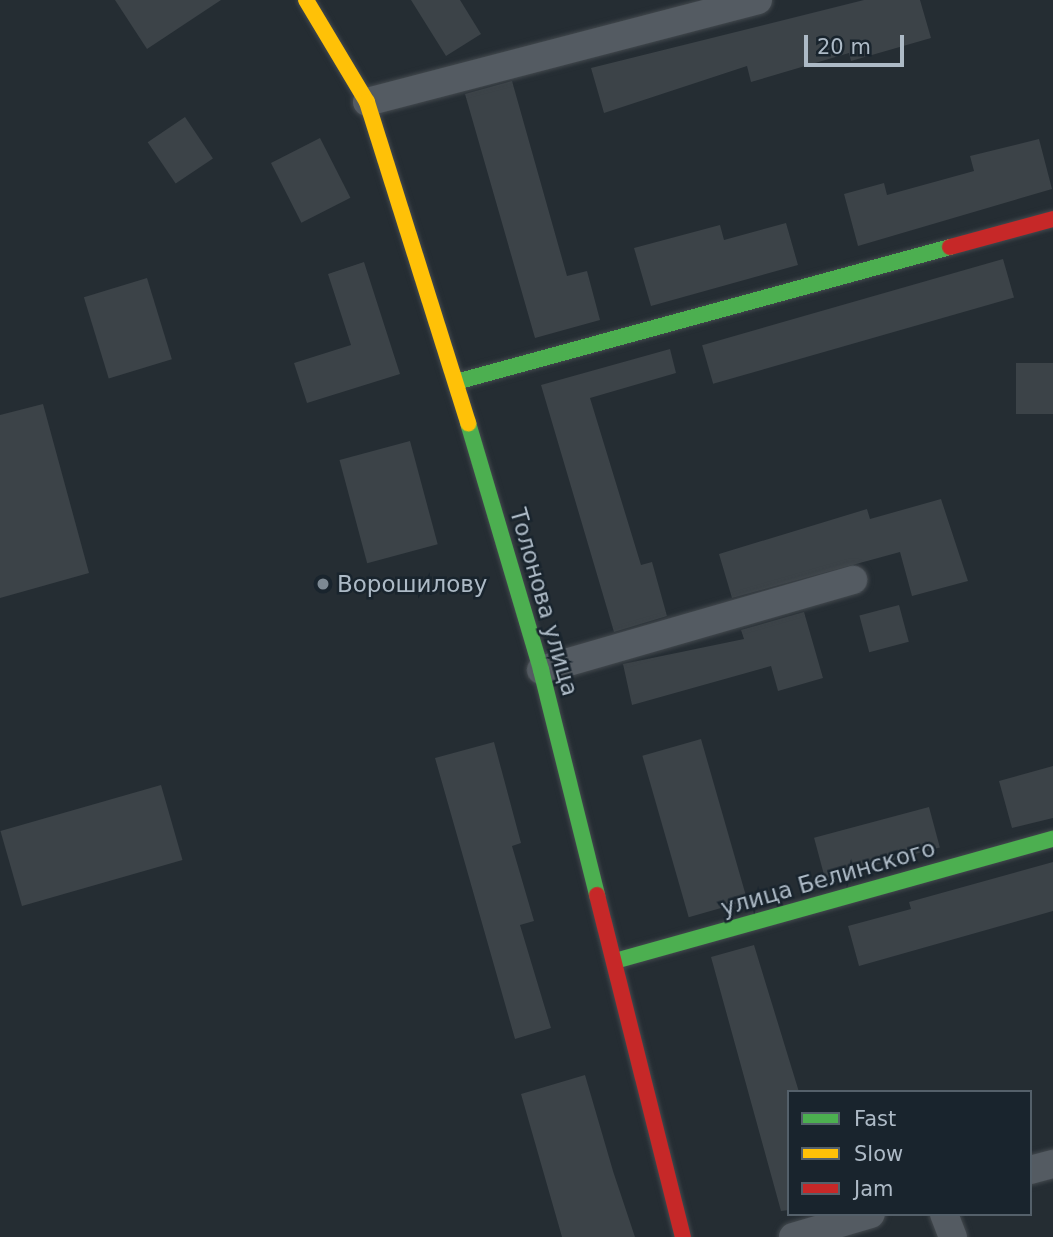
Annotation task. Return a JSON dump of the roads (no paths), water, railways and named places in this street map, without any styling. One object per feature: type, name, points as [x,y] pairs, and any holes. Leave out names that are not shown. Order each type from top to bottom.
[{"type":"main road","name":"Толонова улица","points":[[306,0],[367,102],[456,382],[541,670],[683,1237]]},
{"type":"main road","points":[[456,382],[1053,219]]},
{"type":"main road","name":"улица Белинского","points":[[615,961],[1053,839]]},
{"type":"street","points":[[367,102],[758,0]]},
{"type":"street","points":[[541,670],[853,580]]},
{"type":"street","points":[[1032,1169],[1053,1164]]},
{"type":"street","points":[[793,1237],[864,1216]]},
{"type":"street","points":[[945,1216],[953,1237]]},
{"type":"place","name":"Ворошилову","points":[[323,584]]}]
